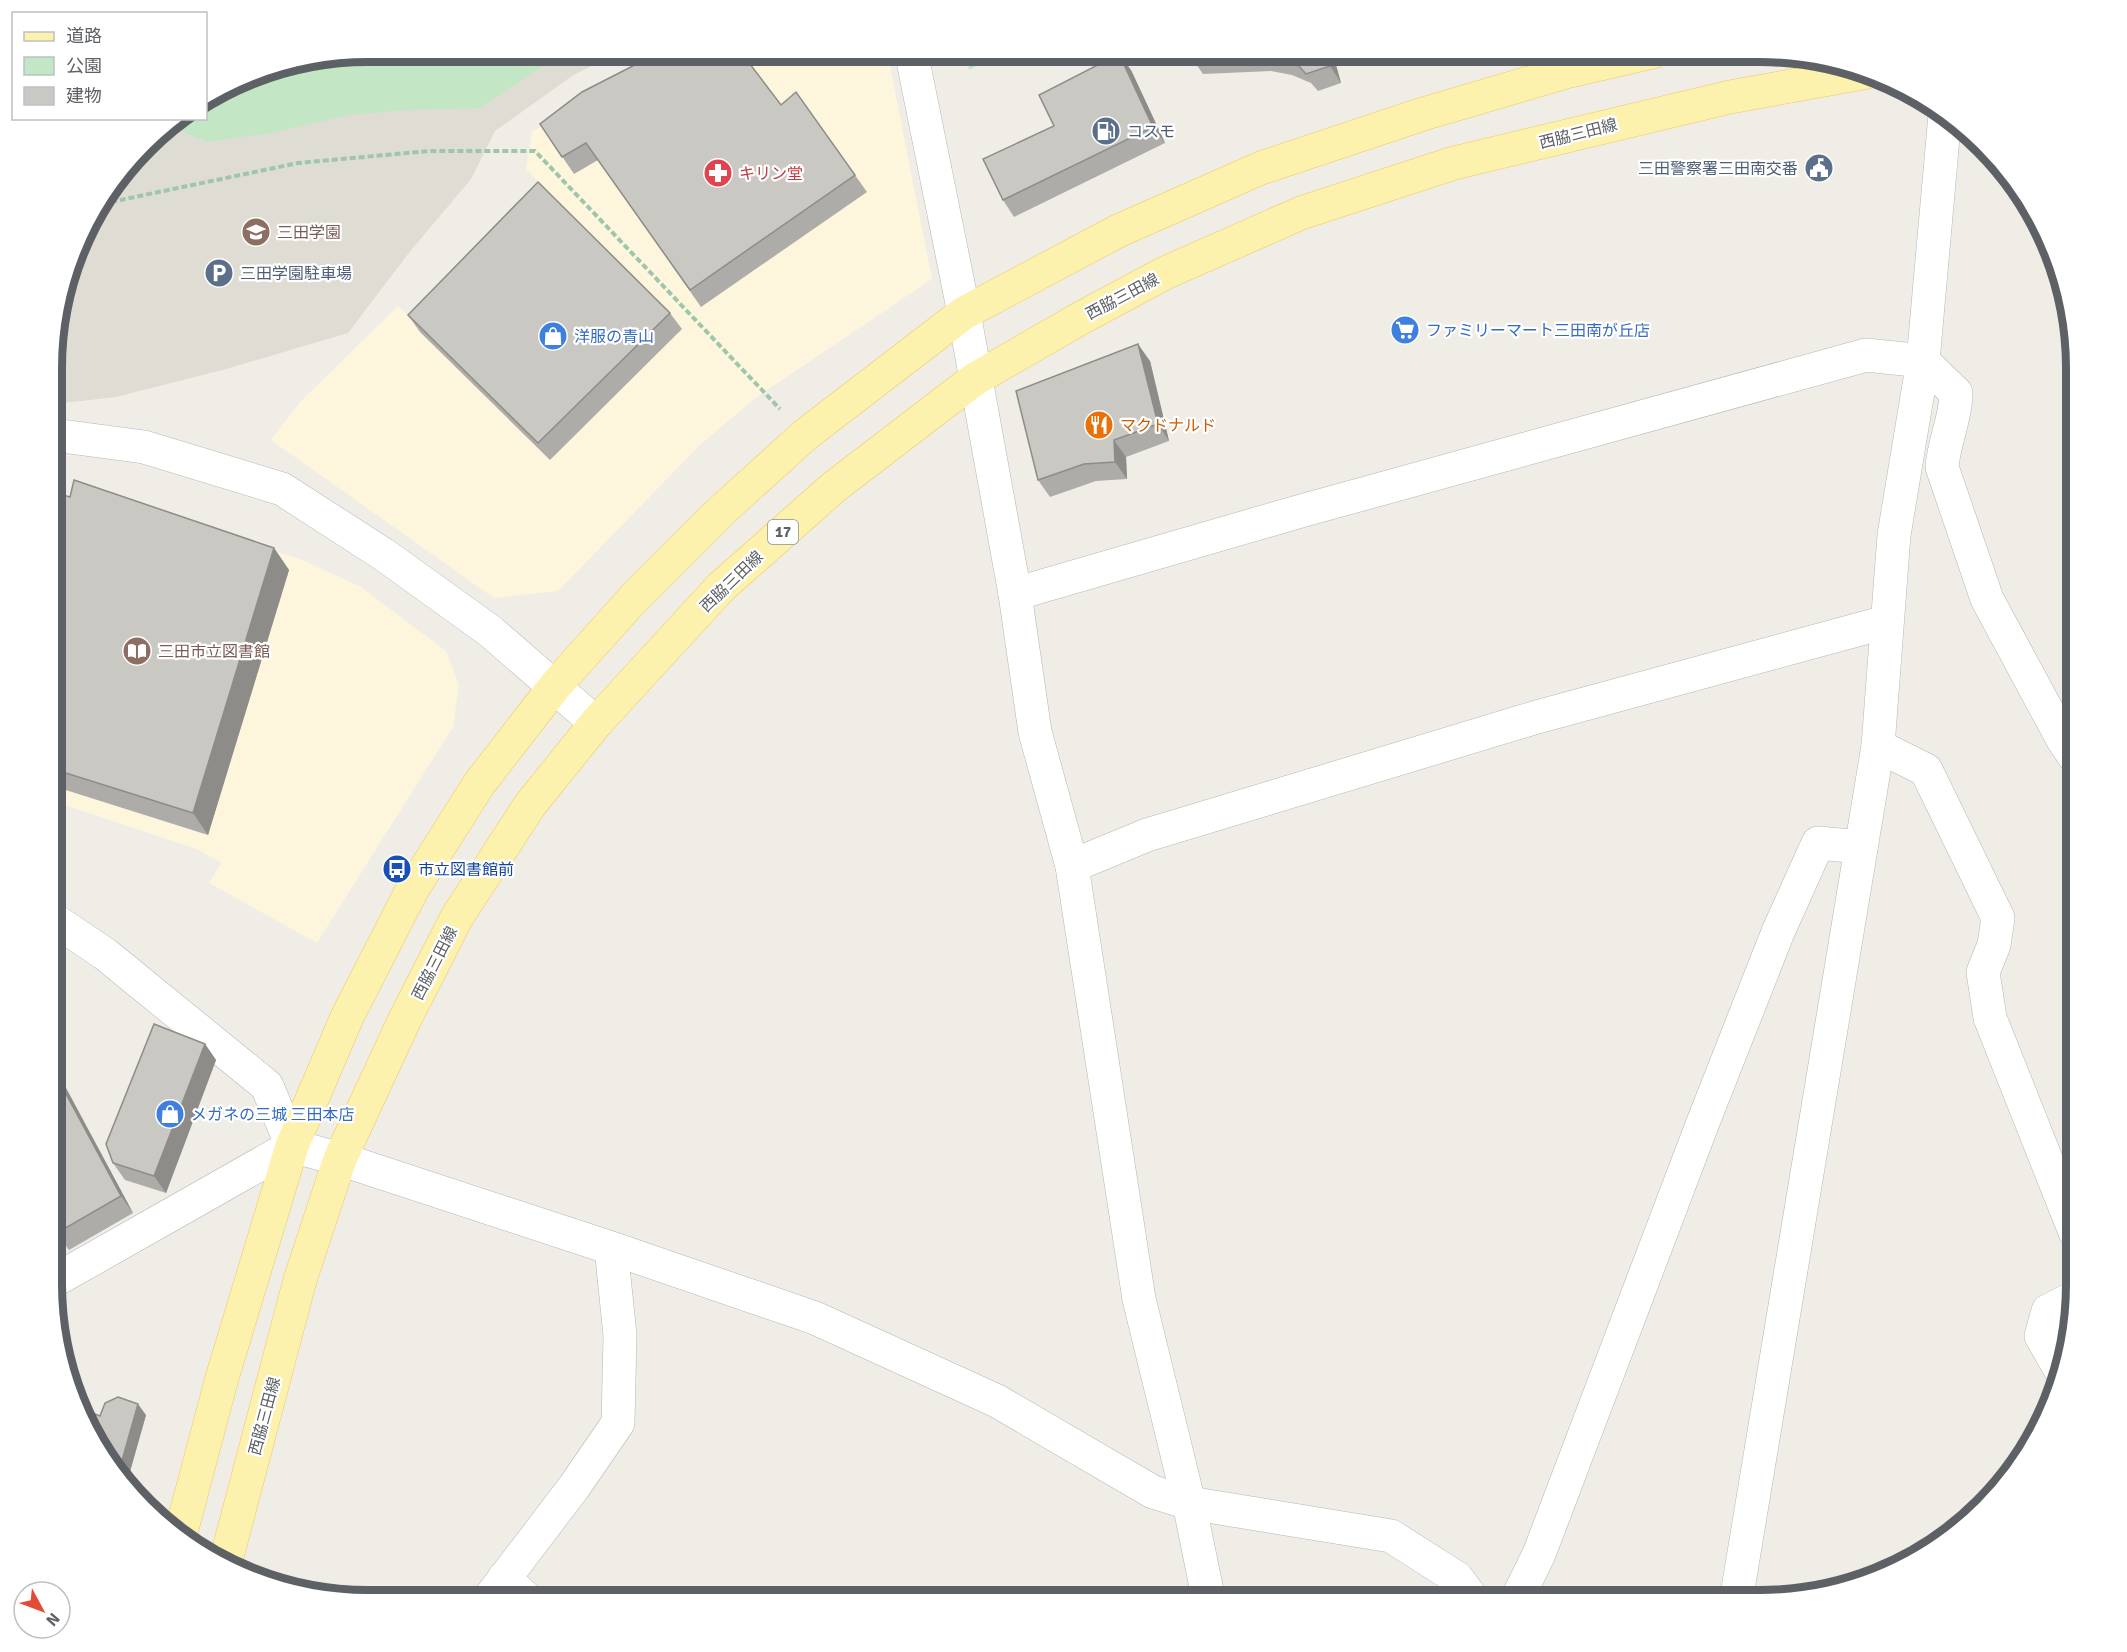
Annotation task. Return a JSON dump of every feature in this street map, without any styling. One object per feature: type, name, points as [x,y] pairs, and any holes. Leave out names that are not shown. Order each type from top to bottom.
[{"type":"main road","points":[[182,1528],[222,1378],[292,1146],[347,1017],[412,890],[479,784],[555,686],[634,598],[720,512],[805,435],[964,313],[1118,231],[1261,168],[1422,114],[1566,72],[1610,62]]},
{"type":"main road","name":"西脇三田線","points":[[227,1556],[300,1281],[340,1159],[404,1021],[457,917],[530,805],[597,723],[721,587],[834,487],[975,379],[1071,323],[1165,273],[1301,213],[1454,163],[1730,97],[1850,75]]},
{"type":"street","points":[[913,62],[964,313],[1015,594],[1035,732],[1072,866],[1139,1299],[1189,1503],[1207,1590]]},
{"type":"street","points":[[1738,1590],[1878,746],[1894,535],[1923,361],[1944,124]]},
{"type":"street","points":[[1015,594],[1301,511],[1866,355],[1923,361],[1956,393],[1956,406],[1942,466],[1987,599],[2066,744]]},
{"type":"street","points":[[62,436],[144,447],[282,489],[383,554],[490,630],[597,723]]},
{"type":"street","points":[[1072,866],[1147,835],[1525,720],[1886,622]]},
{"type":"street","points":[[1878,746],[1926,770],[1998,918],[1994,945],[1983,972],[1990,1018],[2066,1209]]},
{"type":"street","points":[[1521,1590],[1539,1554],[1778,932],[1818,843],[1861,847]]},
{"type":"street","points":[[62,926],[105,954],[267,1086],[292,1146]]},
{"type":"street","points":[[62,1276],[292,1146],[340,1159],[815,1318],[997,1401],[1153,1492],[1189,1503],[1391,1536],[1457,1578],[1466,1590]]},
{"type":"street","points":[[496,1589],[574,1487],[618,1423],[620,1335],[610,1248]]},
{"type":"street","points":[[2056,1361],[2041,1336],[2048,1311],[2065,1302]]},
{"type":"path","points":[[110,202],[298,163],[429,151],[535,151],[805,435]]},
{"type":"shaded area","name":"三田学園","points":[[347,62],[599,62],[572,76],[495,131],[471,179],[408,254],[348,333],[226,369],[116,397],[62,403],[62,347],[72,288],[93,232],[113,197],[137,166],[166,137],[188,120],[207,120],[207,107],[232,93],[269,78],[327,64]]},
{"type":"shaded area","points":[[658,62],[889,62],[932,279],[754,399],[701,444],[558,591],[494,598],[271,440],[300,402],[398,306],[417,323],[547,190],[526,169],[532,132],[553,118]]},
{"type":"shaded area","points":[[94,494],[300,559],[361,587],[446,651],[459,685],[453,727],[317,943],[209,883],[221,863],[197,849],[62,804],[62,495]]},
{"type":"green space","points":[[347,62],[549,62],[480,108],[408,110],[349,115],[271,133],[207,142],[176,129],[188,120],[207,120],[207,107],[232,93],[269,78],[308,67]]},
{"type":"green space","points":[[967,62],[984,62],[969,70]]},
{"type":"building","points":[[641,62],[748,62],[781,105],[796,92],[855,175],[690,290],[586,143],[562,157],[540,124],[582,92]]},
{"type":"building","points":[[1103,62],[1123,62],[1153,127],[1003,200],[983,159],[1054,126],[1039,95]]},
{"type":"building","points":[[1290,62],[1329,62],[1330,66],[1306,74],[1299,66]]},
{"type":"building","points":[[538,182],[670,313],[538,443],[408,315]]},
{"type":"building","name":"マクドナルド","points":[[1138,344],[1158,424],[1114,440],[1115,462],[1084,464],[1038,480],[1016,391]]},
{"type":"building","points":[[74,480],[274,548],[193,813],[62,772],[62,495],[70,497]]},
{"type":"building","points":[[154,1024],[205,1044],[154,1176],[113,1163],[106,1144]]},
{"type":"building","points":[[62,1087],[121,1196],[62,1230]]},
{"type":"building","points":[[118,1397],[138,1404],[121,1464],[102,1438],[89,1412],[100,1416],[105,1403]]},
{"type":"place","name":"コスモ","points":[[1106,131]]},
{"type":"place","name":"三田警察署三田南交番","points":[[1819,168]]},
{"type":"place","name":"キリン堂","points":[[718,173]]},
{"type":"place","name":"三田学園","points":[[256,232]]},
{"type":"place","name":"三田学園駐車場","points":[[219,273]]},
{"type":"place","name":"ファミリーマート三田南が丘店","points":[[1405,330]]},
{"type":"place","name":"洋服の青山","points":[[553,336]]},
{"type":"place","name":"マクドナルド","points":[[1099,425]]},
{"type":"place","name":"三田市立図書館","points":[[137,651]]},
{"type":"place","name":"市立図書館前","points":[[397,869]]},
{"type":"place","name":"メガネの三城 三田本店","points":[[170,1114]]}]
